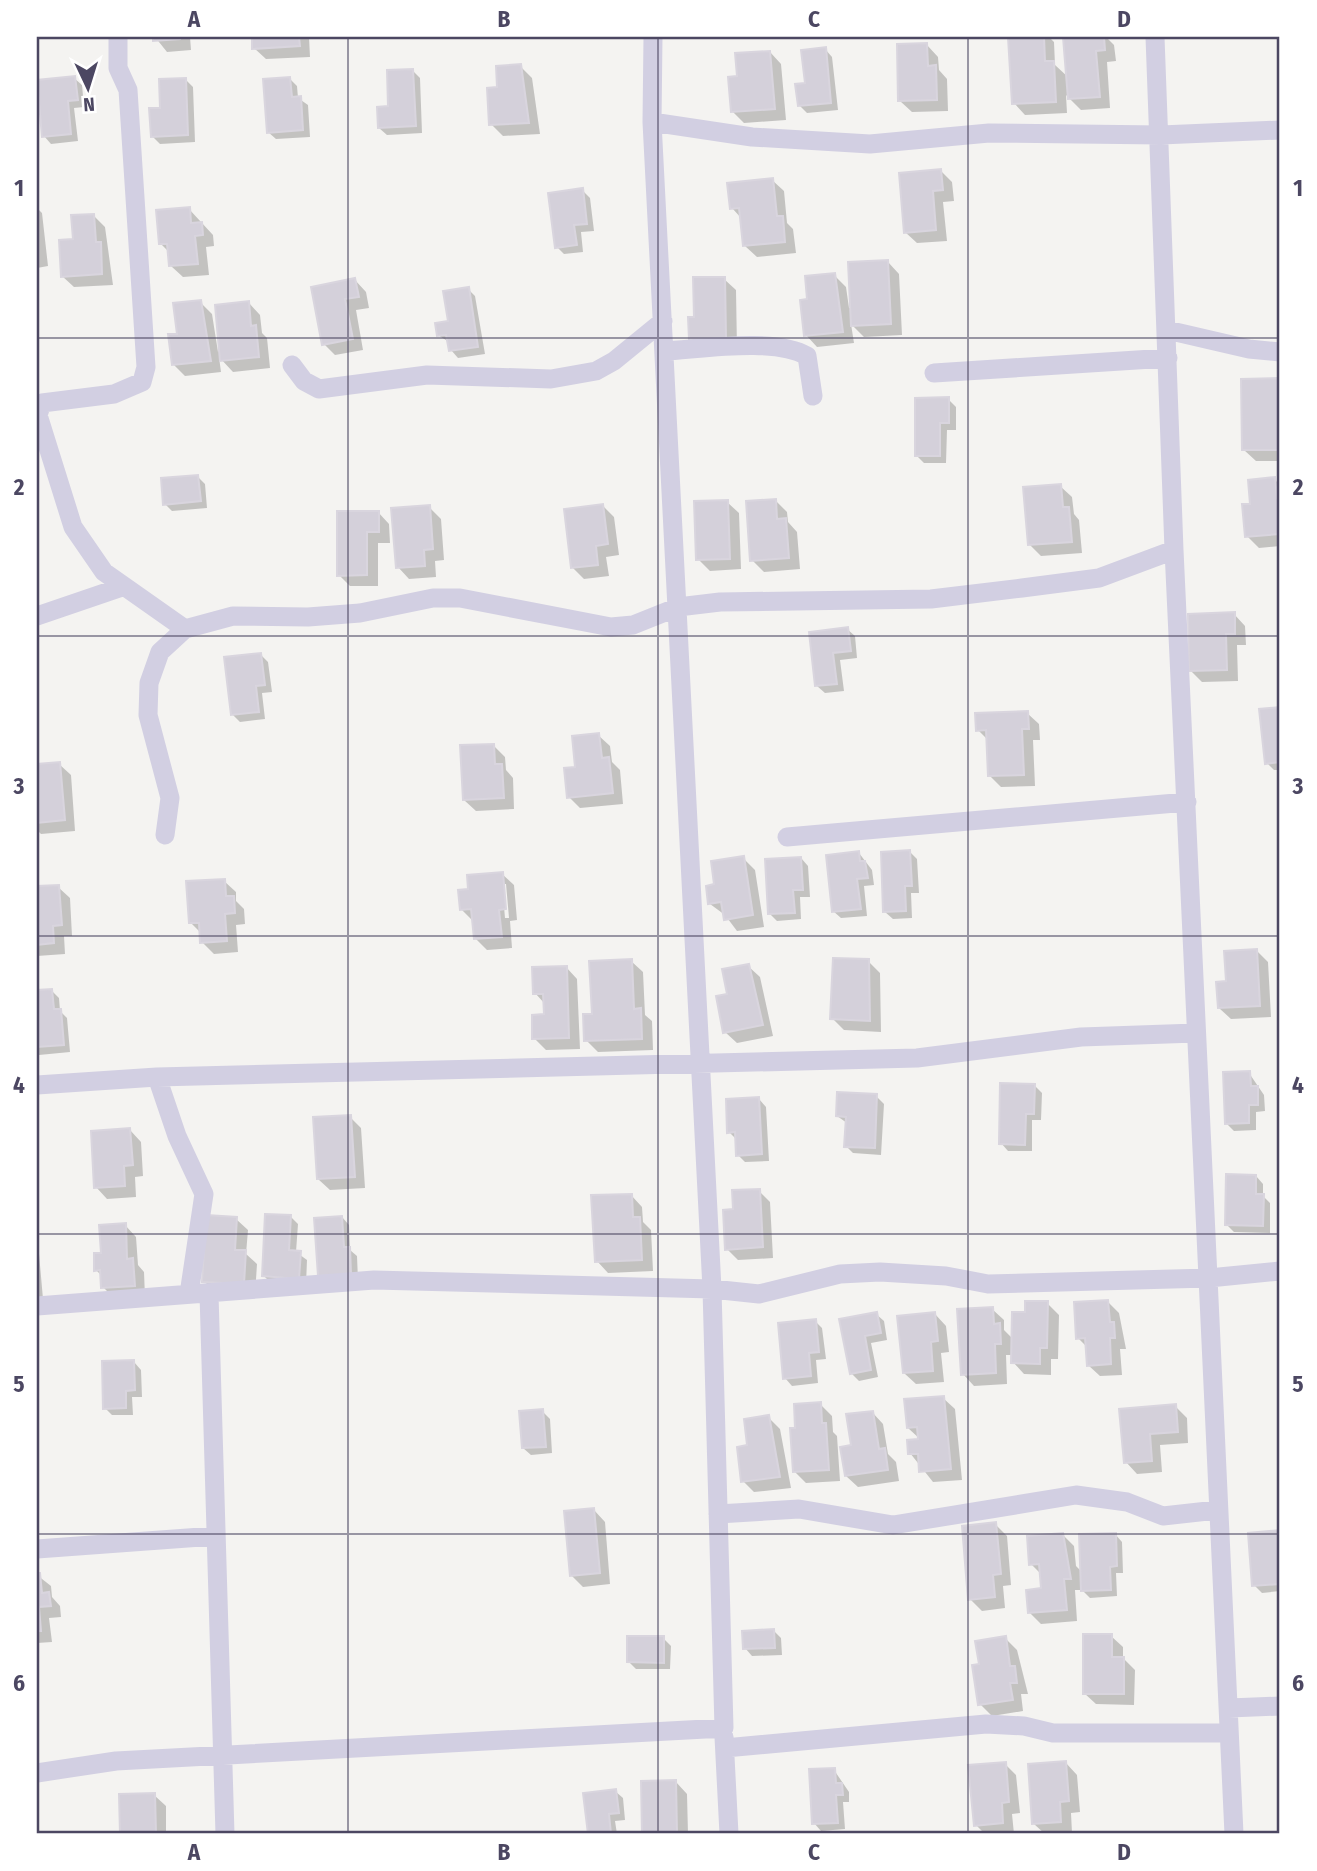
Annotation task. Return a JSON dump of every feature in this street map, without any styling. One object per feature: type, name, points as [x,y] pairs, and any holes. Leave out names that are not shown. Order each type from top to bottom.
[{"type":"street","points":[[118,37],[118,68],[128,90],[146,367],[142,382],[114,394],[41,403],[38,415],[73,527],[103,572],[185,629]]},
{"type":"street","points":[[653,37],[652,122],[712,1289],[729,1834]]},
{"type":"street","points":[[1155,37],[1161,135],[1174,550],[1234,1834]]},
{"type":"street","points":[[652,122],[752,137],[870,144],[989,133],[1161,135],[1280,130]]},
{"type":"street","points":[[292,365],[304,381],[319,389],[427,375],[551,379],[596,371],[614,361],[663,321]]},
{"type":"street","points":[[1167,330],[1249,349],[1280,352]]},
{"type":"street","points":[[664,351],[749,347],[793,349],[807,356],[813,396]]},
{"type":"street","points":[[934,373],[1168,358]]},
{"type":"street","points":[[165,835],[170,798],[148,715],[149,683],[160,652],[185,629],[233,616],[308,617],[360,613],[433,598],[460,598],[611,627],[633,625],[678,607],[720,602],[931,599],[1099,578],[1174,550]]},
{"type":"street","points":[[37,616],[122,587]]},
{"type":"street","points":[[787,837],[1187,802]]},
{"type":"street","points":[[37,1085],[157,1077],[917,1058],[1081,1037],[1196,1033]]},
{"type":"street","points":[[157,1077],[177,1136],[204,1194],[189,1294]]},
{"type":"street","points":[[37,1306],[374,1280],[712,1289],[759,1294],[840,1273],[880,1272],[946,1276],[988,1284],[1209,1278],[1280,1271]]},
{"type":"street","points":[[209,1294],[225,1834]]},
{"type":"street","points":[[718,1514],[799,1509],[894,1525],[1076,1495],[1127,1502],[1163,1516],[1217,1510]]},
{"type":"street","points":[[37,1549],[215,1536]]},
{"type":"street","points":[[1229,1708],[1280,1706]]},
{"type":"street","points":[[37,1773],[116,1760],[724,1738],[986,1724],[1024,1726],[1053,1733],[1229,1733]]},
{"type":"building","points":[[153,37],[180,37],[180,39],[153,41]]},
{"type":"building","points":[[252,37],[299,37],[300,46],[252,49]]},
{"type":"building","points":[[1008,37],[1044,37],[1045,61],[1054,61],[1056,102],[1012,104]]},
{"type":"building","points":[[1063,37],[1104,37],[1105,50],[1096,51],[1100,97],[1068,99]]},
{"type":"building","points":[[927,43],[928,66],[936,65],[937,100],[898,101],[897,44]]},
{"type":"building","points":[[826,47],[831,103],[798,106],[795,84],[805,83],[801,50]]},
{"type":"building","points":[[770,51],[775,109],[731,112],[728,77],[737,76],[735,53]]},
{"type":"building","points":[[521,64],[529,123],[489,125],[487,88],[497,87],[496,66]]},
{"type":"building","points":[[413,69],[416,126],[378,128],[377,107],[388,106],[387,70]]},
{"type":"building","points":[[75,76],[78,100],[68,101],[71,134],[42,137],[37,80]]},
{"type":"building","points":[[290,77],[292,97],[301,96],[303,130],[267,133],[263,79]]},
{"type":"building","points":[[186,78],[188,135],[151,137],[149,108],[160,108],[159,79]]},
{"type":"building","points":[[941,169],[943,190],[933,191],[936,230],[904,233],[899,173]]},
{"type":"building","points":[[773,178],[777,216],[783,216],[785,242],[743,246],[739,208],[730,209],[727,183]]},
{"type":"building","points":[[583,188],[587,224],[574,225],[577,245],[555,248],[548,193]]},
{"type":"building","points":[[190,207],[191,223],[202,222],[203,235],[195,236],[198,264],[169,266],[167,244],[159,244],[156,210]]},
{"type":"building","points":[[94,214],[96,242],[101,242],[102,274],[61,277],[59,240],[73,239],[71,215]]},
{"type":"building","points":[[888,260],[891,324],[851,326],[848,262]]},
{"type":"building","points":[[835,273],[843,332],[804,336],[800,300],[807,299],[805,276]]},
{"type":"building","points":[[693,277],[725,277],[726,338],[689,339],[688,317],[694,317]]},
{"type":"building","points":[[355,278],[359,297],[345,299],[353,339],[322,345],[311,287]]},
{"type":"building","points":[[469,287],[478,347],[449,351],[446,335],[437,336],[435,323],[448,321],[443,291]]},
{"type":"building","points":[[201,300],[211,361],[172,365],[168,334],[177,334],[173,303]]},
{"type":"building","points":[[249,301],[251,326],[256,325],[259,357],[220,361],[215,305]]},
{"type":"building","points":[[1280,378],[1280,450],[1242,450],[1241,379]]},
{"type":"building","points":[[949,397],[949,423],[940,423],[940,456],[915,456],[915,398]]},
{"type":"building","points":[[198,475],[201,501],[163,505],[161,478]]},
{"type":"building","points":[[1275,477],[1277,498],[1280,497],[1280,534],[1245,537],[1242,504],[1250,504],[1248,480]]},
{"type":"building","points":[[1061,484],[1063,507],[1069,507],[1072,542],[1028,545],[1023,487]]},
{"type":"building","points":[[776,499],[777,519],[786,518],[789,558],[750,561],[746,501]]},
{"type":"building","points":[[728,500],[730,559],[696,560],[694,501]]},
{"type":"building","points":[[603,504],[608,544],[596,546],[598,565],[571,568],[564,509]]},
{"type":"building","points":[[430,505],[433,549],[424,550],[425,566],[396,568],[391,508]]},
{"type":"building","points":[[337,511],[379,511],[379,532],[367,532],[367,575],[337,576]]},
{"type":"building","points":[[1235,612],[1235,634],[1226,634],[1227,670],[1189,671],[1188,614]]},
{"type":"building","points":[[848,627],[851,651],[833,653],[837,684],[815,686],[809,632]]},
{"type":"building","points":[[261,653],[265,685],[256,686],[259,712],[231,715],[224,657]]},
{"type":"building","points":[[1280,707],[1280,762],[1265,764],[1259,709]]},
{"type":"building","points":[[1028,711],[1029,729],[1022,729],[1024,775],[988,776],[986,730],[976,731],[975,713]]},
{"type":"building","points":[[599,733],[602,758],[609,757],[613,793],[567,798],[564,768],[575,767],[572,736]]},
{"type":"building","points":[[494,744],[495,764],[502,764],[504,798],[463,800],[460,745]]},
{"type":"building","points":[[60,762],[65,820],[37,823],[37,764]]},
{"type":"building","points":[[910,850],[912,886],[905,886],[906,911],[883,912],[881,852]]},
{"type":"building","points":[[859,851],[860,861],[865,861],[868,878],[857,879],[861,909],[832,912],[826,855]]},
{"type":"building","points":[[744,856],[753,915],[724,920],[721,902],[708,904],[706,886],[714,884],[711,861]]},
{"type":"building","points":[[801,857],[803,890],[793,890],[795,913],[768,914],[765,859]]},
{"type":"building","points":[[503,872],[506,909],[499,910],[502,937],[474,939],[471,909],[460,910],[458,890],[468,889],[467,875]]},
{"type":"building","points":[[225,879],[226,896],[234,896],[235,913],[225,914],[227,941],[200,943],[199,923],[189,923],[186,881]]},
{"type":"building","points":[[59,885],[62,925],[53,926],[54,943],[37,945],[37,886]]},
{"type":"building","points":[[1257,949],[1260,1006],[1218,1008],[1216,982],[1226,981],[1224,951]]},
{"type":"building","points":[[833,958],[869,959],[870,1021],[830,1019]]},
{"type":"building","points":[[632,959],[634,1009],[641,1008],[642,1039],[584,1041],[583,1014],[592,1014],[589,961]]},
{"type":"building","points":[[749,964],[763,1025],[723,1033],[716,996],[727,994],[722,969]]},
{"type":"building","points":[[567,966],[569,1038],[532,1039],[532,1015],[544,1014],[543,994],[533,994],[532,967]]},
{"type":"building","points":[[52,989],[54,1009],[61,1009],[64,1045],[37,1047],[37,990]]},
{"type":"building","points":[[1250,1071],[1251,1086],[1258,1086],[1258,1105],[1249,1105],[1249,1123],[1225,1124],[1223,1072]]},
{"type":"building","points":[[1000,1083],[1035,1084],[1034,1114],[1026,1114],[1025,1145],[999,1144]]},
{"type":"building","points":[[837,1092],[877,1094],[875,1148],[844,1147],[846,1117],[836,1116]]},
{"type":"building","points":[[759,1097],[762,1154],[736,1156],[735,1132],[727,1133],[726,1099]]},
{"type":"building","points":[[351,1115],[355,1177],[317,1179],[313,1117]]},
{"type":"building","points":[[130,1128],[133,1165],[124,1166],[125,1186],[94,1188],[91,1131]]},
{"type":"building","points":[[1226,1174],[1256,1175],[1256,1194],[1264,1194],[1263,1226],[1225,1225]]},
{"type":"building","points":[[760,1189],[763,1247],[725,1250],[723,1210],[733,1209],[732,1190]]},
{"type":"building","points":[[632,1194],[633,1217],[640,1217],[642,1260],[595,1262],[591,1195]]},
{"type":"building","points":[[265,1214],[291,1215],[289,1250],[301,1251],[299,1279],[262,1276]]},
{"type":"building","points":[[206,1215],[237,1217],[235,1250],[246,1250],[244,1284],[202,1282]]},
{"type":"building","points":[[342,1216],[344,1247],[350,1247],[351,1274],[318,1276],[314,1218]]},
{"type":"building","points":[[126,1223],[127,1259],[133,1258],[135,1286],[101,1288],[100,1270],[94,1271],[94,1253],[101,1253],[99,1225]]},
{"type":"building","points":[[1108,1300],[1115,1338],[1110,1338],[1111,1364],[1087,1366],[1085,1338],[1076,1339],[1074,1302]]},
{"type":"building","points":[[1025,1301],[1048,1301],[1047,1348],[1040,1348],[1040,1364],[1011,1363],[1012,1312],[1025,1312]]},
{"type":"building","points":[[993,1307],[994,1324],[1000,1323],[1001,1344],[995,1344],[996,1373],[961,1375],[957,1309]]},
{"type":"building","points":[[877,1312],[881,1333],[865,1336],[871,1370],[850,1374],[839,1319]]},
{"type":"building","points":[[935,1312],[938,1341],[931,1342],[933,1371],[903,1373],[897,1316]]},
{"type":"building","points":[[816,1319],[819,1352],[809,1353],[811,1376],[783,1379],[778,1323]]},
{"type":"building","points":[[134,1360],[135,1390],[126,1391],[126,1408],[103,1409],[102,1361]]},
{"type":"building","points":[[944,1396],[951,1469],[919,1472],[918,1454],[908,1454],[907,1440],[918,1439],[917,1427],[907,1428],[904,1399]]},
{"type":"building","points":[[821,1402],[822,1423],[826,1423],[829,1470],[793,1472],[790,1428],[795,1428],[794,1404]]},
{"type":"building","points":[[1176,1404],[1178,1432],[1150,1434],[1152,1461],[1124,1463],[1119,1409]]},
{"type":"building","points":[[543,1409],[546,1447],[522,1448],[519,1411]]},
{"type":"building","points":[[873,1411],[879,1449],[885,1448],[888,1470],[845,1476],[840,1447],[851,1445],[846,1414]]},
{"type":"building","points":[[769,1415],[780,1477],[741,1482],[737,1447],[747,1445],[744,1419]]},
{"type":"building","points":[[594,1508],[600,1573],[570,1576],[564,1511]]},
{"type":"building","points":[[996,1522],[1001,1574],[993,1575],[995,1597],[968,1600],[962,1526]]},
{"type":"building","points":[[1280,1530],[1280,1584],[1252,1586],[1248,1533]]},
{"type":"building","points":[[1063,1533],[1071,1579],[1064,1579],[1067,1610],[1028,1613],[1026,1590],[1041,1588],[1039,1564],[1029,1565],[1027,1536]]},
{"type":"building","points":[[1116,1533],[1117,1566],[1110,1567],[1111,1590],[1081,1591],[1079,1534]]},
{"type":"building","points":[[37,1573],[40,1573],[42,1593],[49,1592],[51,1606],[39,1607],[41,1631],[37,1631]]},
{"type":"building","points":[[774,1629],[775,1648],[743,1649],[742,1631]]},
{"type":"building","points":[[1083,1634],[1112,1634],[1112,1657],[1124,1657],[1124,1694],[1083,1694]]},
{"type":"building","points":[[627,1636],[664,1636],[664,1663],[627,1662]]},
{"type":"building","points":[[1006,1636],[1010,1666],[1015,1666],[1017,1683],[1010,1683],[1013,1700],[978,1705],[972,1665],[979,1664],[975,1641]]},
{"type":"building","points":[[1066,1761],[1069,1801],[1060,1802],[1061,1822],[1032,1824],[1028,1764]]},
{"type":"building","points":[[1006,1762],[1009,1802],[1002,1803],[1003,1823],[974,1826],[968,1765]]},
{"type":"building","points":[[835,1768],[836,1783],[842,1783],[843,1795],[836,1795],[838,1823],[812,1824],[809,1769]]},
{"type":"building","points":[[676,1780],[677,1834],[642,1834],[641,1781]]},
{"type":"building","points":[[616,1789],[619,1813],[609,1814],[611,1834],[588,1834],[583,1793]]},
{"type":"building","points":[[155,1793],[156,1834],[120,1834],[119,1794]]}]
